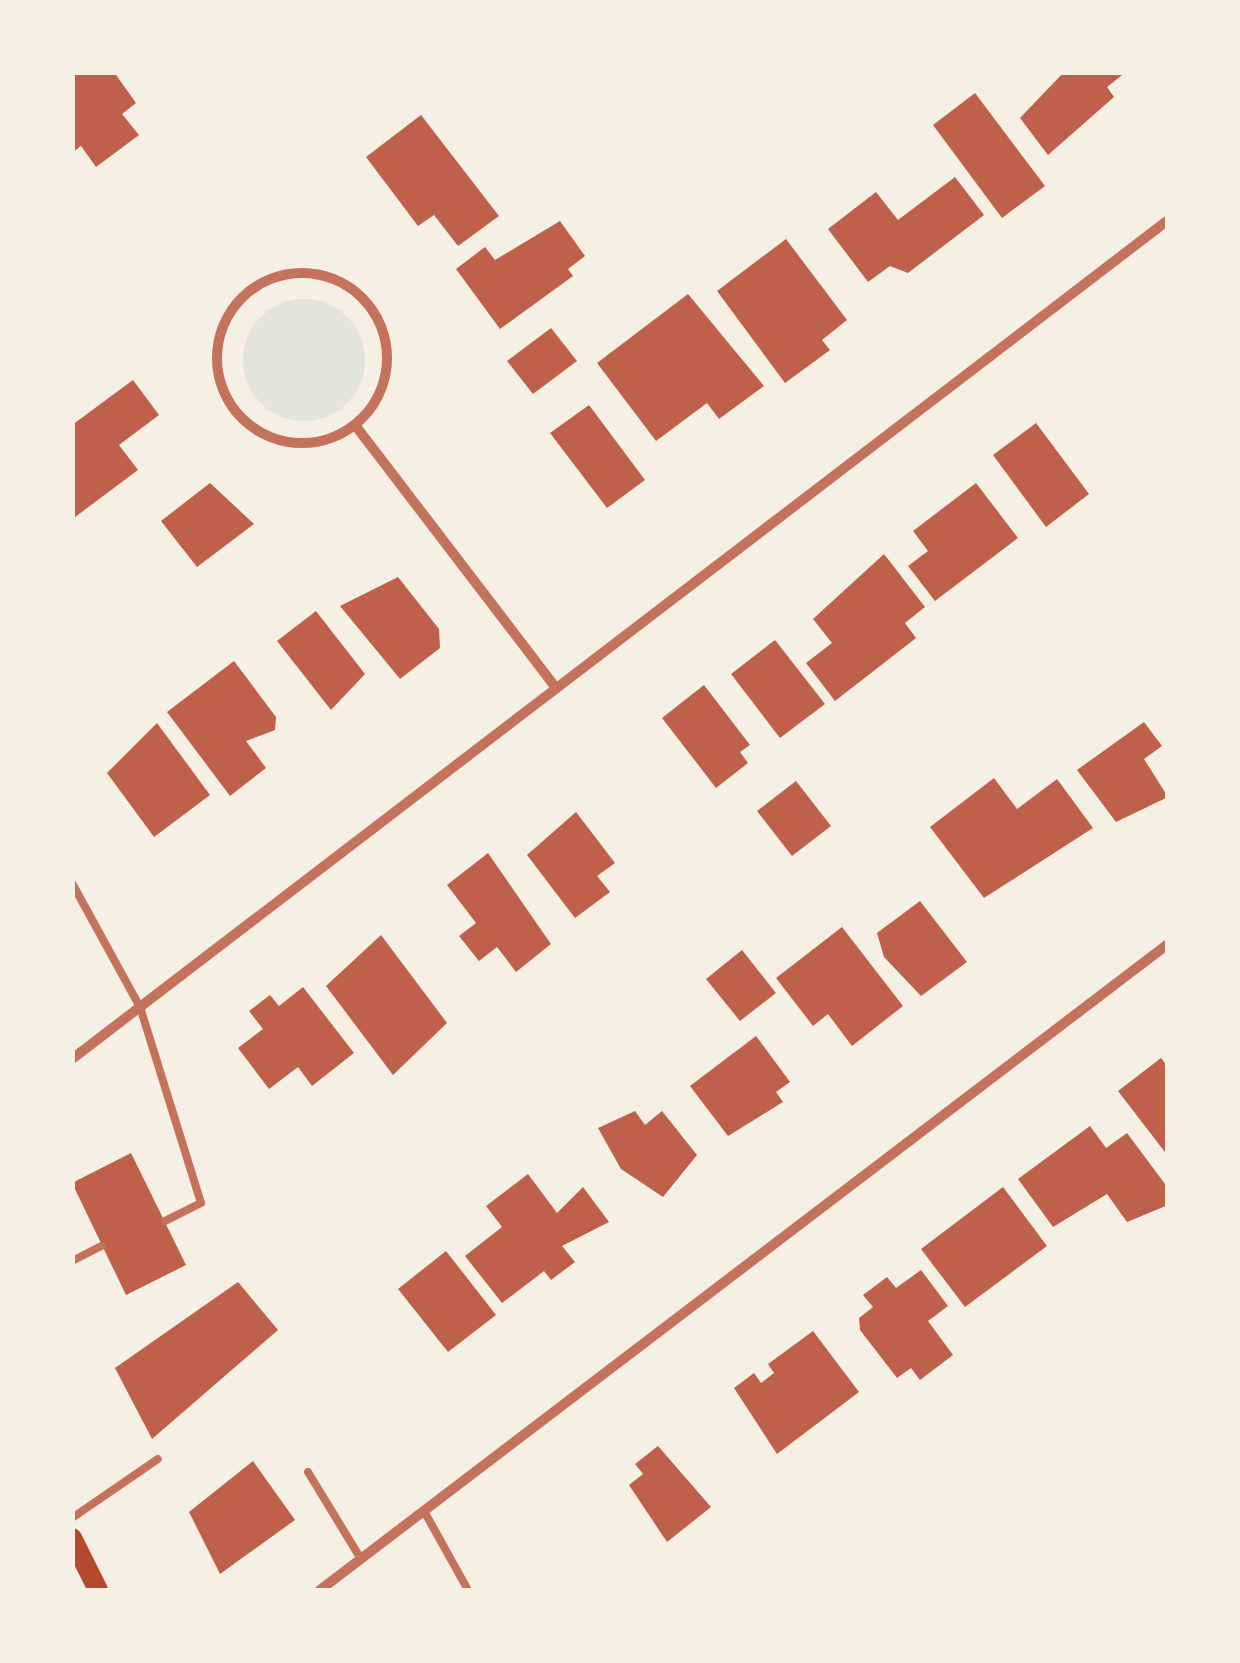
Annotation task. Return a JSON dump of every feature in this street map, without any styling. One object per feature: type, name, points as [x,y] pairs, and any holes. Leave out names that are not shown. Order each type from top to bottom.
[{"type":"main road","points":[[72,1538],[98,1590]]},
{"type":"street","points":[[72,1059],[1168,220]]},
{"type":"street","points":[[292,274],[321,275],[363,299],[388,359],[383,385],[355,424],[317,442],[287,443],[238,415],[217,364],[242,297],[292,274]]},
{"type":"street","points":[[355,424],[556,688]]},
{"type":"street","points":[[320,1590],[1168,944]]},
{"type":"lane","points":[[72,883],[140,1007],[202,1204],[165,1221]]},
{"type":"lane","points":[[72,1261],[101,1246]]},
{"type":"lane","points":[[72,1518],[158,1459]]},
{"type":"lane","points":[[308,1472],[361,1559]]},
{"type":"lane","points":[[424,1511],[468,1590]]},
{"type":"shaded area","points":[[304,299],[327,304],[347,317],[360,337],[365,360],[360,383],[347,403],[327,416],[304,421],[281,416],[261,403],[248,383],[243,360],[248,337],[261,317],[281,304]]},
{"type":"building","points":[[114,72],[136,103],[122,114],[139,135],[96,167],[81,146],[72,153],[72,74]]},
{"type":"building","points":[[1064,72],[1126,72],[1107,87],[1114,97],[1048,155],[1020,118]]},
{"type":"building","points":[[975,93],[1045,186],[1002,218],[933,125]]},
{"type":"building","points":[[421,115],[499,216],[458,246],[434,215],[418,226],[366,157]]},
{"type":"building","points":[[955,177],[984,215],[908,273],[890,266],[868,282],[828,229],[876,192],[898,220]]},
{"type":"building","points":[[560,221],[585,256],[568,269],[573,276],[500,329],[456,269],[485,247],[495,260]]},
{"type":"building","points":[[786,239],[847,320],[822,340],[830,350],[785,383],[717,291]]},
{"type":"building","points":[[688,294],[764,386],[719,419],[707,403],[656,441],[597,363]]},
{"type":"building","points":[[551,328],[577,361],[533,394],[507,361]]},
{"type":"building","points":[[133,380],[159,415],[119,445],[138,470],[75,517],[72,425]]},
{"type":"building","points":[[589,405],[645,480],[607,508],[550,433]]},
{"type":"building","points":[[1036,423],[1089,494],[1046,527],[993,455]]},
{"type":"building","points":[[210,483],[254,524],[197,567],[161,521]]},
{"type":"building","points":[[976,483],[1018,538],[935,601],[908,566],[928,551],[913,531]]},
{"type":"building","points":[[884,554],[925,607],[905,623],[916,638],[835,701],[806,663],[832,643],[813,619]]},
{"type":"building","points":[[398,577],[439,629],[440,648],[400,679],[340,606]]},
{"type":"building","points":[[316,611],[365,674],[331,710],[277,641]]},
{"type":"building","points":[[775,640],[825,704],[780,738],[731,674]]},
{"type":"building","points":[[234,661],[276,717],[275,730],[246,741],[266,768],[230,796],[167,712]]},
{"type":"building","points":[[704,685],[750,745],[740,752],[748,763],[716,788],[662,718]]},
{"type":"building","points":[[1144,722],[1162,746],[1144,759],[1168,797],[1116,822],[1077,770]]},
{"type":"building","points":[[157,723],[210,795],[154,837],[107,773]]},
{"type":"building","points":[[994,778],[1017,809],[1057,779],[1093,828],[984,898],[930,827]]},
{"type":"building","points":[[796,781],[831,826],[792,856],[757,811]]},
{"type":"building","points":[[576,812],[615,863],[597,876],[610,892],[575,918],[527,855]]},
{"type":"building","points":[[488,853],[551,944],[516,972],[497,947],[479,961],[459,936],[476,923],[447,885]]},
{"type":"building","points":[[920,901],[967,962],[921,996],[884,957],[877,933]]},
{"type":"building","points":[[842,927],[903,1006],[852,1046],[828,1014],[813,1026],[776,978]]},
{"type":"building","points":[[381,935],[447,1023],[393,1075],[326,986]]},
{"type":"building","points":[[742,950],[776,993],[740,1021],[706,979]]},
{"type":"building","points":[[303,987],[354,1053],[312,1086],[298,1067],[269,1089],[238,1048],[263,1029],[249,1011],[270,995],[279,1006]]},
{"type":"building","points":[[756,1036],[790,1082],[776,1092],[783,1102],[728,1136],[690,1086]]},
{"type":"building","points":[[1161,1058],[1168,1067],[1168,1156],[1118,1091]]},
{"type":"building","points":[[635,1111],[645,1125],[662,1111],[697,1155],[663,1197],[621,1169],[598,1128]]},
{"type":"building","points":[[1090,1126],[1106,1148],[1127,1133],[1168,1188],[1168,1205],[1127,1222],[1107,1194],[1053,1227],[1018,1179]]},
{"type":"building","points":[[131,1153],[186,1265],[126,1295],[72,1183]]},
{"type":"building","points":[[528,1174],[557,1213],[583,1187],[609,1222],[562,1246],[575,1262],[551,1280],[544,1271],[502,1303],[465,1256],[502,1227],[486,1206]]},
{"type":"building","points":[[1003,1187],[1047,1246],[965,1307],[921,1249]]},
{"type":"building","points":[[446,1251],[496,1315],[448,1352],[398,1289]]},
{"type":"building","points":[[921,1270],[948,1306],[928,1321],[953,1355],[920,1380],[911,1368],[897,1378],[860,1330],[859,1318],[873,1307],[863,1295],[887,1277],[896,1288]]},
{"type":"building","points":[[238,1282],[278,1330],[152,1439],[115,1368]]},
{"type":"building","points":[[813,1331],[859,1392],[777,1454],[734,1388],[754,1373],[761,1383],[774,1373],[768,1364]]},
{"type":"building","points":[[658,1446],[711,1507],[667,1542],[629,1485],[643,1474],[635,1464]]},
{"type":"building","points":[[253,1461],[295,1520],[220,1574],[189,1512]]}]
